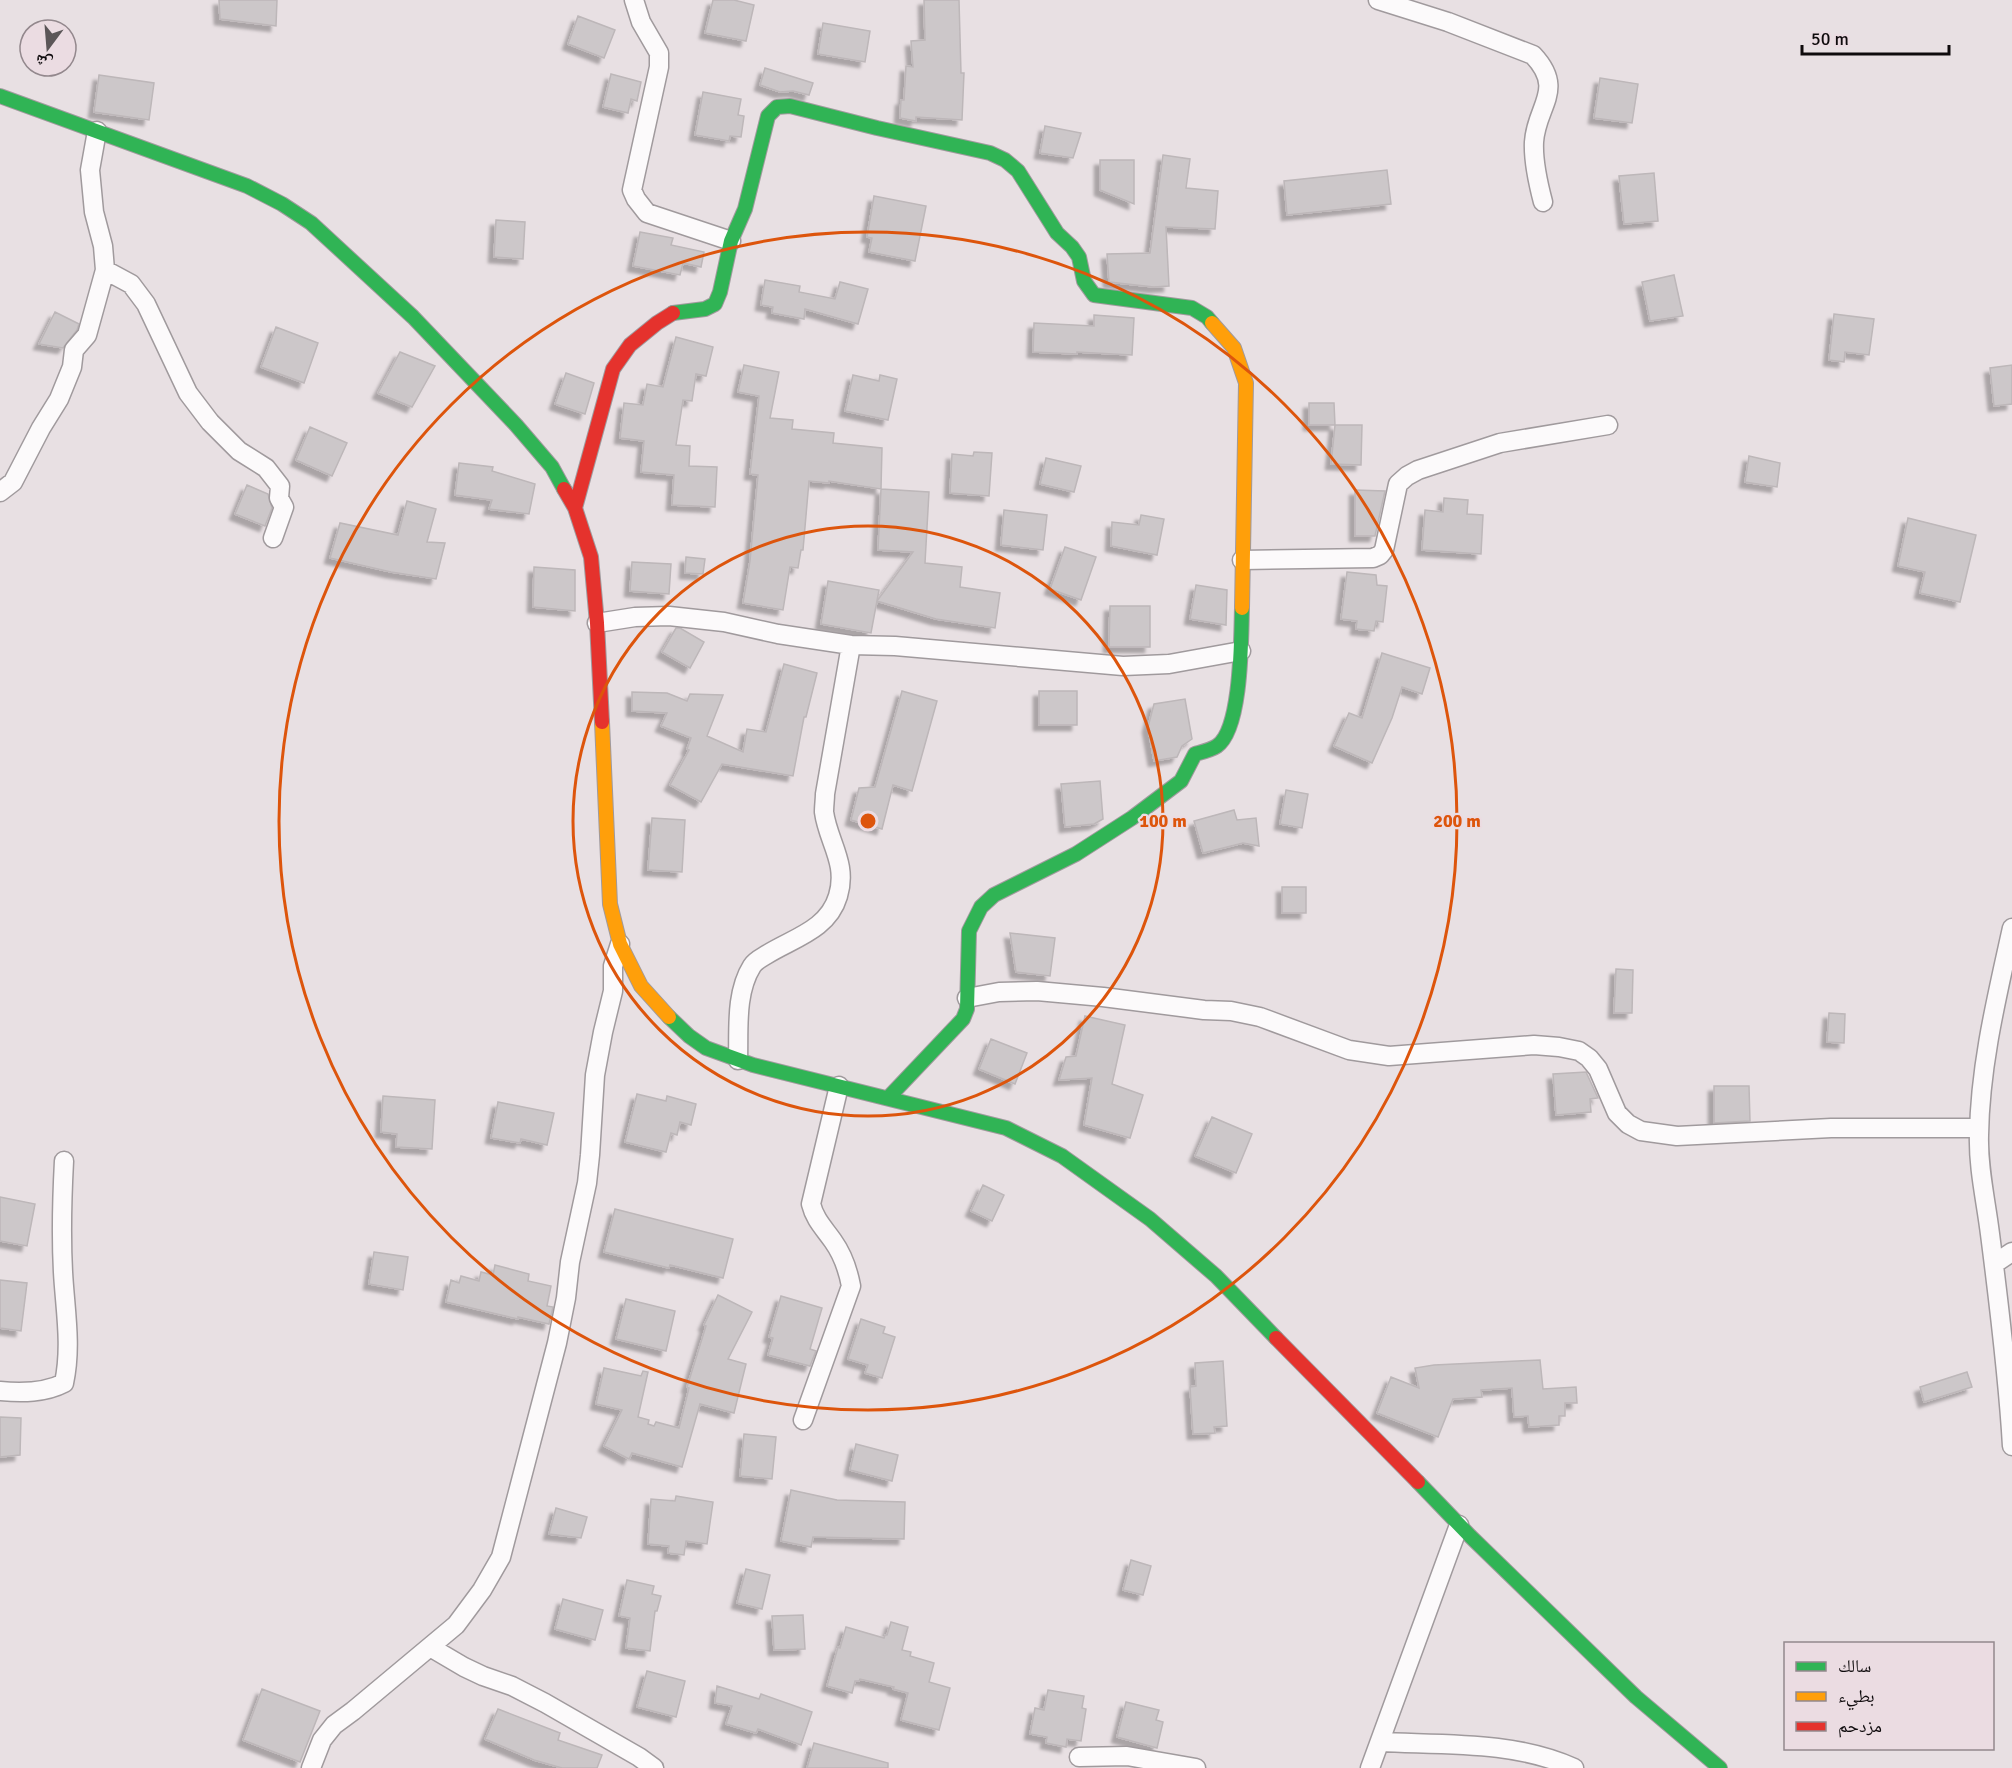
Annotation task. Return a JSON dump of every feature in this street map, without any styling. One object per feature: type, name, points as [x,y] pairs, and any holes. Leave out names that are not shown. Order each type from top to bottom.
[{"type":"street","points":[[634,0],[641,22],[658,53],[659,67],[632,190],[647,213],[731,241]]},
{"type":"street","points":[[1378,0],[1448,22],[1523,51],[1542,64],[1547,75],[1548,90],[1534,141],[1536,174],[1543,202]]},
{"type":"street","points":[[0,96],[246,186],[282,204],[311,223],[413,317],[516,424],[552,467],[574,508],[591,557],[597,623],[610,904],[620,944],[641,986],[674,1022],[706,1048],[738,1060],[1006,1128],[1062,1156],[1150,1219],[1216,1276],[1459,1525],[1636,1697],[1720,1768]]},
{"type":"street","points":[[574,508],[613,369],[630,345],[657,323],[675,312],[705,309],[715,304],[720,292],[731,241],[745,210],[768,116],[777,107],[790,106],[990,153],[1005,160],[1018,171],[1057,233],[1079,257],[1084,281],[1094,295],[1192,308],[1207,317],[1234,348],[1246,383],[1240,651],[1233,719],[1227,734],[1217,746],[1195,754],[1181,781],[1132,818],[1076,854],[994,895],[981,908],[969,931],[968,998],[963,1019],[888,1098]]},
{"type":"street","points":[[0,492],[13,482],[59,399],[72,367],[75,350],[87,334],[105,270],[103,246],[94,212],[90,170],[97,132]]},
{"type":"street","points":[[105,270],[131,284],[146,304],[188,393],[210,422],[239,451],[266,468],[280,486],[279,498],[284,507],[273,538]]},
{"type":"street","points":[[1242,560],[1373,558],[1384,550],[1398,484],[1407,476],[1418,470],[1500,443],[1608,425]]},
{"type":"street","points":[[597,623],[635,617],[669,616],[724,622],[778,634],[851,645],[906,647],[1123,666],[1169,664],[1240,651]]},
{"type":"street","points":[[738,1060],[742,991],[753,963],[813,931],[827,916],[838,898],[841,864],[824,813],[825,794],[851,645]]},
{"type":"street","points":[[2012,928],[1984,1070],[1979,1128],[1981,1179],[1994,1264],[2012,1446]]},
{"type":"street","points":[[310,1768],[322,1740],[334,1725],[456,1625],[482,1590],[501,1557],[566,1298],[570,1262],[588,1173],[595,1075],[613,991],[613,966],[620,944]]},
{"type":"street","points":[[968,998],[999,992],[1037,991],[1231,1011],[1260,1017],[1349,1050],[1389,1056],[1534,1045],[1559,1047],[1579,1051],[1589,1058],[1598,1069],[1617,1113],[1628,1124],[1641,1131],[1653,1133],[1677,1136],[1831,1128],[1979,1128]]},
{"type":"street","points":[[803,1420],[851,1286],[848,1268],[833,1242],[813,1215],[811,1204],[838,1086]]},
{"type":"street","points":[[0,1391],[15,1393],[52,1390],[64,1383],[68,1366],[61,1214],[64,1161]]},
{"type":"street","points":[[1994,1264],[2012,1252]]},
{"type":"street","points":[[1370,1768],[1459,1525]]},
{"type":"street","points":[[430,1647],[474,1672],[512,1686],[545,1702],[654,1768]]},
{"type":"street","points":[[1380,1742],[1519,1750],[1552,1758],[1575,1768]]},
{"type":"street","points":[[1079,1757],[1127,1756],[1196,1768]]},
{"type":"building","points":[[219,0],[277,0],[276,26],[220,19]]},
{"type":"building","points":[[713,0],[734,0],[754,5],[746,41],[705,33]]},
{"type":"building","points":[[924,0],[959,0],[961,73],[964,73],[962,120],[916,117],[916,121],[900,118],[901,100],[904,100],[906,66],[913,67],[911,41],[925,40]]},
{"type":"building","points":[[578,16],[615,30],[604,58],[568,44]]},
{"type":"building","points":[[823,23],[870,31],[865,62],[818,54]]},
{"type":"building","points":[[765,68],[813,83],[809,95],[793,91],[780,92],[760,85]]},
{"type":"building","points":[[611,74],[641,82],[637,101],[631,99],[628,113],[603,107]]},
{"type":"building","points":[[99,75],[154,83],[149,120],[94,112]]},
{"type":"building","points":[[1600,78],[1638,84],[1632,123],[1594,118]]},
{"type":"building","points":[[703,92],[741,99],[738,115],[744,116],[741,137],[730,136],[729,141],[695,135]]},
{"type":"building","points":[[1045,126],[1081,133],[1073,158],[1040,153]]},
{"type":"building","points":[[1163,155],[1190,159],[1186,188],[1218,191],[1215,229],[1166,227],[1169,286],[1154,287],[1109,282],[1107,254],[1150,253]]},
{"type":"building","points":[[1100,160],[1134,160],[1134,204],[1100,190]]},
{"type":"building","points":[[1387,170],[1391,204],[1287,215],[1284,181]]},
{"type":"building","points":[[1654,173],[1658,221],[1624,224],[1619,176]]},
{"type":"building","points":[[874,196],[926,206],[915,261],[869,252],[872,238],[867,237]]},
{"type":"building","points":[[496,220],[525,222],[523,259],[494,257]]},
{"type":"building","points":[[640,232],[673,238],[671,245],[704,252],[701,267],[683,263],[680,275],[633,266]]},
{"type":"building","points":[[1674,275],[1683,316],[1650,321],[1642,282]]},
{"type":"building","points":[[765,280],[800,286],[799,292],[835,299],[840,282],[868,289],[858,324],[805,309],[804,319],[772,313],[773,307],[761,305]]},
{"type":"building","points":[[55,312],[79,324],[63,348],[39,344]]},
{"type":"building","points":[[1834,314],[1874,319],[1869,355],[1845,352],[1844,362],[1829,360]]},
{"type":"building","points":[[1094,315],[1134,318],[1132,355],[1033,352],[1034,323],[1094,326]]},
{"type":"building","points":[[276,327],[318,343],[304,383],[261,367]]},
{"type":"building","points":[[676,337],[713,347],[706,376],[696,374],[692,401],[683,400],[676,445],[690,446],[689,466],[717,467],[715,507],[672,505],[674,475],[641,472],[644,441],[620,438],[624,403],[643,405],[647,384],[663,387]]},
{"type":"building","points":[[400,352],[435,366],[412,407],[378,393]]},
{"type":"building","points":[[744,365],[779,372],[770,418],[793,420],[792,429],[834,433],[833,443],[882,448],[881,489],[829,481],[829,483],[809,481],[803,550],[801,550],[798,568],[790,567],[783,610],[743,603],[750,561],[758,475],[750,474],[759,396],[738,392]]},
{"type":"building","points":[[2012,365],[2012,404],[1994,406],[1990,368]]},
{"type":"building","points":[[566,373],[594,383],[585,414],[555,404]]},
{"type":"building","points":[[853,375],[879,381],[880,375],[897,379],[888,420],[845,411]]},
{"type":"building","points":[[1309,403],[1334,403],[1335,425],[1309,425]]},
{"type":"building","points":[[1335,425],[1362,425],[1361,465],[1331,464]]},
{"type":"building","points":[[310,427],[347,443],[332,476],[296,460]]},
{"type":"building","points":[[974,452],[992,453],[989,496],[950,493],[952,454],[973,456]]},
{"type":"building","points":[[1749,456],[1780,463],[1777,487],[1745,482]]},
{"type":"building","points":[[1046,458],[1081,466],[1074,492],[1040,484]]},
{"type":"building","points":[[459,463],[493,467],[492,471],[535,484],[529,514],[489,509],[492,500],[455,495]]},
{"type":"building","points":[[247,485],[268,494],[272,508],[265,526],[235,514]]},
{"type":"building","points":[[881,489],[929,492],[925,563],[962,567],[960,587],[1000,593],[995,628],[936,619],[877,601],[913,552],[878,550]]},
{"type":"building","points":[[1355,490],[1385,491],[1375,536],[1355,536]]},
{"type":"building","points":[[1444,498],[1468,500],[1467,514],[1483,515],[1481,554],[1422,550],[1425,510],[1443,512]]},
{"type":"building","points":[[407,501],[436,509],[427,542],[445,543],[436,579],[391,572],[330,558],[340,523],[398,535]]},
{"type":"building","points":[[1004,510],[1047,515],[1043,550],[1001,545]]},
{"type":"building","points":[[1141,515],[1164,519],[1157,555],[1111,546],[1112,522],[1139,525]]},
{"type":"building","points":[[1908,518],[1976,535],[1960,602],[1920,593],[1925,572],[1898,566]]},
{"type":"building","points":[[1065,547],[1096,557],[1081,600],[1050,589]]},
{"type":"building","points":[[686,557],[705,559],[703,574],[685,573]]},
{"type":"building","points":[[632,562],[671,564],[669,594],[630,591]]},
{"type":"building","points":[[534,567],[575,570],[575,611],[533,607]]},
{"type":"building","points":[[1347,572],[1376,575],[1377,585],[1387,586],[1383,622],[1376,621],[1374,631],[1356,629],[1357,621],[1341,619]]},
{"type":"building","points":[[828,581],[879,590],[871,633],[821,624]]},
{"type":"building","points":[[1196,585],[1227,590],[1226,625],[1190,619]]},
{"type":"building","points":[[1110,606],[1150,606],[1150,647],[1109,647]]},
{"type":"building","points":[[676,628],[704,642],[690,668],[662,652]]},
{"type":"building","points":[[1382,653],[1430,668],[1422,694],[1402,687],[1392,718],[1372,763],[1334,746],[1349,713],[1362,718]]},
{"type":"building","points":[[784,664],[817,673],[806,717],[804,717],[793,776],[722,764],[701,802],[670,785],[689,750],[687,749],[691,738],[661,726],[667,713],[632,711],[632,692],[667,693],[687,701],[690,694],[723,695],[707,736],[743,752],[747,729],[766,732]]},
{"type":"building","points":[[902,691],[937,701],[912,791],[893,785],[882,829],[851,820],[859,788],[875,787]]},
{"type":"building","points":[[1039,691],[1077,691],[1077,725],[1039,725]]},
{"type":"building","points":[[1185,699],[1192,739],[1182,746],[1177,757],[1154,761],[1148,727],[1154,704]]},
{"type":"building","points":[[1100,781],[1103,819],[1094,824],[1065,827],[1061,784]]},
{"type":"building","points":[[1286,790],[1308,794],[1302,828],[1280,824]]},
{"type":"building","points":[[1234,810],[1237,820],[1256,818],[1259,846],[1243,843],[1203,853],[1194,821]]},
{"type":"building","points":[[652,818],[685,820],[682,872],[648,870]]},
{"type":"building","points":[[1282,887],[1306,887],[1306,913],[1282,913]]},
{"type":"building","points":[[1010,933],[1055,938],[1050,976],[1016,972]]},
{"type":"building","points":[[1616,969],[1633,970],[1632,1013],[1614,1013]]},
{"type":"building","points":[[1829,1013],[1845,1014],[1844,1043],[1827,1042]]},
{"type":"building","points":[[1085,1016],[1125,1025],[1112,1084],[1143,1095],[1130,1138],[1084,1125],[1092,1078],[1059,1080],[1066,1057],[1076,1056]]},
{"type":"building","points":[[991,1039],[1027,1053],[1015,1084],[979,1069]]},
{"type":"building","points":[[1586,1072],[1598,1098],[1590,1099],[1591,1112],[1556,1115],[1553,1074]]},
{"type":"building","points":[[1714,1086],[1749,1086],[1750,1121],[1714,1123]]},
{"type":"building","points":[[637,1094],[666,1101],[667,1096],[696,1104],[691,1125],[680,1122],[677,1135],[671,1133],[666,1152],[625,1142]]},
{"type":"building","points":[[383,1096],[435,1100],[432,1149],[396,1147],[397,1134],[381,1132]]},
{"type":"building","points":[[498,1102],[554,1113],[547,1145],[521,1139],[520,1143],[491,1138]]},
{"type":"building","points":[[1212,1117],[1252,1134],[1236,1173],[1195,1156]]},
{"type":"building","points":[[983,1185],[1004,1195],[992,1221],[971,1211]]},
{"type":"building","points":[[0,1197],[35,1204],[27,1246],[0,1241]]},
{"type":"building","points":[[615,1209],[733,1239],[723,1278],[604,1252]]},
{"type":"building","points":[[374,1252],[408,1257],[403,1290],[369,1284]]},
{"type":"building","points":[[495,1265],[529,1274],[528,1281],[551,1286],[547,1306],[553,1307],[549,1324],[446,1302],[451,1280],[459,1283],[461,1276],[479,1281],[481,1272],[493,1275]]},
{"type":"building","points":[[0,1280],[27,1283],[21,1331],[0,1328]]},
{"type":"building","points":[[718,1295],[752,1312],[728,1359],[746,1364],[734,1413],[700,1404],[682,1467],[632,1453],[629,1459],[604,1446],[622,1410],[596,1404],[604,1368],[641,1376],[643,1371],[648,1372],[638,1417],[649,1420],[648,1424],[654,1426],[656,1422],[679,1428],[689,1388],[687,1387],[706,1326],[704,1325]]},
{"type":"building","points":[[781,1296],[822,1308],[810,1349],[816,1351],[810,1366],[768,1355],[773,1338],[769,1337]]},
{"type":"building","points":[[626,1299],[675,1311],[666,1351],[616,1339]]},
{"type":"building","points":[[861,1319],[885,1327],[883,1333],[895,1337],[882,1378],[865,1373],[868,1365],[848,1359]]},
{"type":"building","points":[[1540,1360],[1543,1389],[1576,1387],[1577,1403],[1565,1403],[1565,1416],[1559,1416],[1559,1425],[1529,1427],[1528,1416],[1514,1417],[1512,1388],[1481,1390],[1482,1397],[1453,1399],[1438,1437],[1377,1413],[1391,1377],[1419,1388],[1415,1368]]},
{"type":"building","points":[[1223,1361],[1227,1426],[1214,1427],[1215,1433],[1193,1434],[1190,1387],[1196,1386],[1195,1363]]},
{"type":"building","points":[[1967,1372],[1972,1387],[1924,1402],[1920,1387]]},
{"type":"building","points":[[0,1417],[21,1418],[20,1455],[0,1457]]},
{"type":"building","points":[[744,1434],[776,1437],[772,1479],[740,1476]]},
{"type":"building","points":[[856,1444],[898,1455],[892,1481],[850,1470]]},
{"type":"building","points":[[791,1490],[837,1500],[905,1502],[904,1539],[813,1537],[811,1547],[781,1541]]},
{"type":"building","points":[[676,1496],[713,1502],[707,1544],[686,1541],[684,1555],[668,1553],[669,1546],[648,1544],[651,1499],[675,1501]]},
{"type":"building","points":[[556,1508],[587,1517],[581,1538],[549,1534]]},
{"type":"building","points":[[1131,1560],[1151,1566],[1143,1595],[1123,1590]]},
{"type":"building","points":[[746,1569],[770,1575],[762,1609],[737,1603]]},
{"type":"building","points":[[627,1580],[654,1586],[652,1594],[661,1596],[657,1611],[655,1611],[650,1651],[626,1648],[630,1618],[619,1616]]},
{"type":"building","points":[[563,1599],[603,1610],[595,1640],[555,1629]]},
{"type":"building","points":[[803,1615],[805,1649],[774,1650],[772,1616]]},
{"type":"building","points":[[891,1622],[908,1627],[902,1650],[911,1652],[910,1656],[934,1663],[929,1682],[950,1688],[939,1730],[901,1720],[908,1693],[893,1689],[894,1687],[860,1679],[855,1681],[852,1693],[827,1686],[846,1627],[884,1638]]},
{"type":"building","points":[[647,1671],[685,1681],[676,1717],[637,1707]]},
{"type":"building","points":[[717,1686],[759,1699],[761,1694],[812,1712],[801,1745],[758,1729],[756,1733],[726,1724],[732,1706],[715,1703]]},
{"type":"building","points":[[262,1689],[320,1711],[300,1762],[243,1740]]},
{"type":"building","points":[[1048,1690],[1084,1696],[1082,1708],[1086,1709],[1081,1741],[1067,1739],[1066,1747],[1046,1743],[1047,1737],[1030,1734],[1035,1708],[1044,1710]]},
{"type":"building","points":[[1126,1702],[1159,1710],[1156,1720],[1163,1722],[1157,1748],[1117,1737]]},
{"type":"building","points":[[498,1709],[560,1733],[558,1740],[602,1755],[597,1768],[562,1768],[534,1760],[485,1739]]},
{"type":"building","points":[[814,1743],[888,1763],[888,1768],[807,1768]]},
{"type":"traffic: fast","points":[[0,96],[247,186],[282,204],[311,223],[413,317],[516,425],[552,467],[564,489]]},
{"type":"traffic: fast","points":[[673,313],[705,309],[715,304],[720,292],[731,241],[745,209],[768,116],[777,107],[790,106],[990,153],[1005,160],[1018,171],[1057,233],[1079,257],[1084,281],[1094,295],[1192,308],[1212,323]]},
{"type":"traffic: fast","points":[[888,1098],[963,1019],[967,1009],[969,931],[981,907],[994,895],[1076,854],[1132,818],[1181,781],[1195,754],[1217,746],[1225,736],[1236,703],[1242,608]]},
{"type":"traffic: fast","points":[[669,1017],[706,1048],[753,1065],[1006,1128],[1062,1156],[1150,1219],[1216,1276],[1276,1338]]},
{"type":"traffic: fast","points":[[1418,1482],[1470,1536],[1636,1697],[1720,1768]]},
{"type":"traffic: slow","points":[[1212,323],[1234,348],[1246,383],[1242,608]]},
{"type":"traffic: slow","points":[[602,722],[610,904],[620,944],[641,986],[669,1017]]},
{"type":"traffic: jam","points":[[575,508],[613,369],[630,345],[673,313]]},
{"type":"traffic: jam","points":[[564,489],[575,508],[591,557],[602,722]]},
{"type":"traffic: jam","points":[[1276,1338],[1418,1482]]}]
